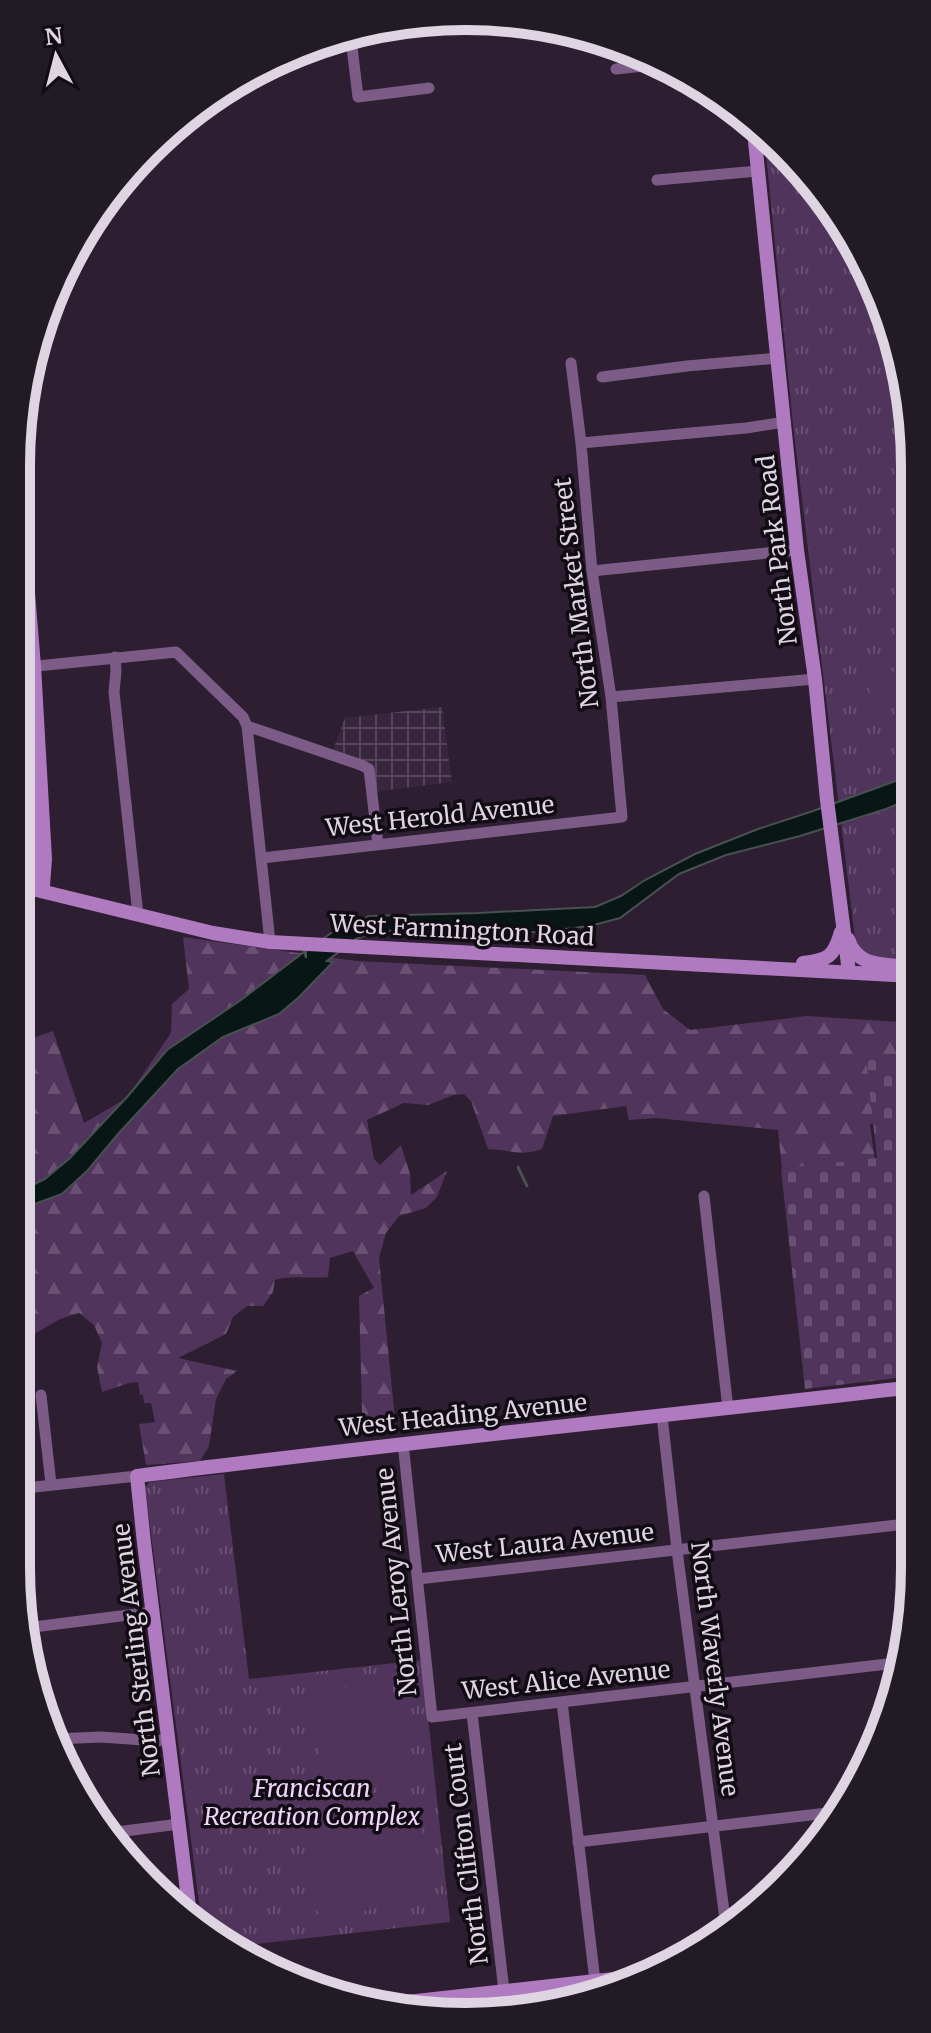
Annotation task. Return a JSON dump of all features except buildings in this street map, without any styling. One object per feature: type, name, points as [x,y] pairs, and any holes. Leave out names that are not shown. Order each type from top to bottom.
[{"type":"street","points":[[352,45],[358,97],[429,88]]},
{"type":"street","points":[[616,69],[639,66]]},
{"type":"street","name":"North Park Road","points":[[755,140],[797,550],[849,972]]},
{"type":"street","points":[[657,180],[758,171]]},
{"type":"street","points":[[602,377],[778,358]]},
{"type":"street","name":"North Market Street","points":[[571,363],[592,571],[611,697],[622,817]]},
{"type":"street","points":[[581,443],[785,422]]},
{"type":"street","points":[[592,571],[797,550]]},
{"type":"street","points":[[30,617],[34,666],[30,695]]},
{"type":"street","points":[[30,666],[176,652],[243,717],[247,726],[270,942]]},
{"type":"street","points":[[115,657],[114,692],[138,915]]},
{"type":"street","points":[[611,697],[815,679]]},
{"type":"street","points":[[247,726],[369,769],[378,845]]},
{"type":"street","points":[[30,765],[45,868],[43,885],[33,889],[31,874],[35,845],[30,784]]},
{"type":"street","points":[[30,784],[30,848]]},
{"type":"street","name":"West Herold Avenue","points":[[262,858],[622,817]]},
{"type":"street","name":"West Farmington Road","points":[[30,888],[223,935],[270,942],[901,975]]},
{"type":"street","points":[[843,923],[850,946],[860,958],[870,963],[901,965]]},
{"type":"street","points":[[764,968],[823,961],[834,952],[843,923]]},
{"type":"street","points":[[704,1196],[728,1409]]},
{"type":"street","name":"West Heading Avenue","points":[[30,1487],[901,1389]]},
{"type":"street","points":[[41,1395],[51,1484]]},
{"type":"street","name":"North Waverly Avenue","points":[[662,1416],[725,1917]]},
{"type":"street","name":"North Leroy Avenue","points":[[403,1443],[432,1717]]},
{"type":"street","name":"North Sterling Avenue","points":[[137,1476],[179,1824],[185,1901]]},
{"type":"street","name":"West Laura Avenue","points":[[418,1579],[901,1525]]},
{"type":"street","points":[[34,1627],[152,1612]]},
{"type":"street","name":"West Alice Avenue","points":[[432,1717],[890,1664]]},
{"type":"street","points":[[562,1702],[595,1981]]},
{"type":"street","name":"North Clifton Court","points":[[472,1713],[504,1991]]},
{"type":"street","points":[[65,1739],[101,1737],[158,1741],[168,1738]]},
{"type":"street","points":[[578,1842],[825,1813]]},
{"type":"street","points":[[119,1832],[179,1824]]},
{"type":"street","points":[[476,2002],[504,1991],[605,1980]]},
{"type":"shaded area","points":[[442,707],[452,782],[372,792],[369,769],[331,755],[345,718]]},
{"type":"shaded area","points":[[901,779],[901,803],[800,836],[726,855],[679,874],[620,918],[590,926],[538,932],[444,934],[398,930],[371,933],[356,939],[327,961],[333,962],[279,1014],[223,1037],[178,1069],[88,1170],[62,1194],[30,1206],[30,1186],[45,1179],[70,1158],[167,1050],[304,952],[306,958],[306,951],[331,933],[369,916],[595,907],[621,896],[695,854]]},
{"type":"green space","points":[[766,151],[811,200],[843,248],[868,299],[893,381],[901,466],[901,963],[872,962],[856,947],[793,425]]},
{"type":"green space","points":[[901,671],[901,696],[870,698],[868,673]]},
{"type":"green space","points":[[183,937],[356,961],[645,975],[663,1009],[690,1030],[807,1016],[901,1022],[901,1095],[888,1122],[870,1124],[876,1168],[827,1175],[825,1164],[782,1169],[778,1130],[656,1118],[629,1120],[626,1106],[553,1116],[542,1149],[528,1153],[488,1149],[471,1101],[464,1094],[428,1105],[404,1103],[367,1120],[374,1159],[380,1165],[401,1145],[410,1174],[411,1195],[447,1171],[437,1197],[426,1208],[399,1216],[386,1233],[379,1258],[395,1419],[369,1428],[362,1413],[359,1296],[374,1288],[353,1251],[330,1258],[328,1277],[275,1280],[273,1292],[263,1306],[247,1306],[233,1317],[226,1334],[178,1358],[237,1371],[226,1379],[216,1399],[209,1446],[200,1461],[146,1465],[139,1424],[155,1422],[151,1403],[144,1403],[138,1382],[102,1392],[97,1367],[102,1343],[94,1325],[79,1313],[60,1319],[36,1333],[30,1346],[30,1039],[53,1031],[84,1123],[127,1098],[171,1033],[172,1004],[189,989]]},
{"type":"green space","points":[[901,1055],[901,1378],[805,1389],[781,1169],[877,1158],[866,1059]]},
{"type":"green space","name":"Franciscan Recreation Complex","points":[[224,1474],[249,1679],[422,1660],[450,1922],[248,1945],[200,1913],[145,1487],[150,1482]]},
{"type":"green space","points":[[382,1683],[405,1702],[413,1773],[329,1783],[321,1777],[313,1691]]},
{"type":"green space","points":[[386,1792],[421,1820],[428,1893],[351,1915],[325,1918],[314,1908],[308,1865],[313,1799]]},
{"type":"waterway","points":[[518,1167],[527,1186]]}]
